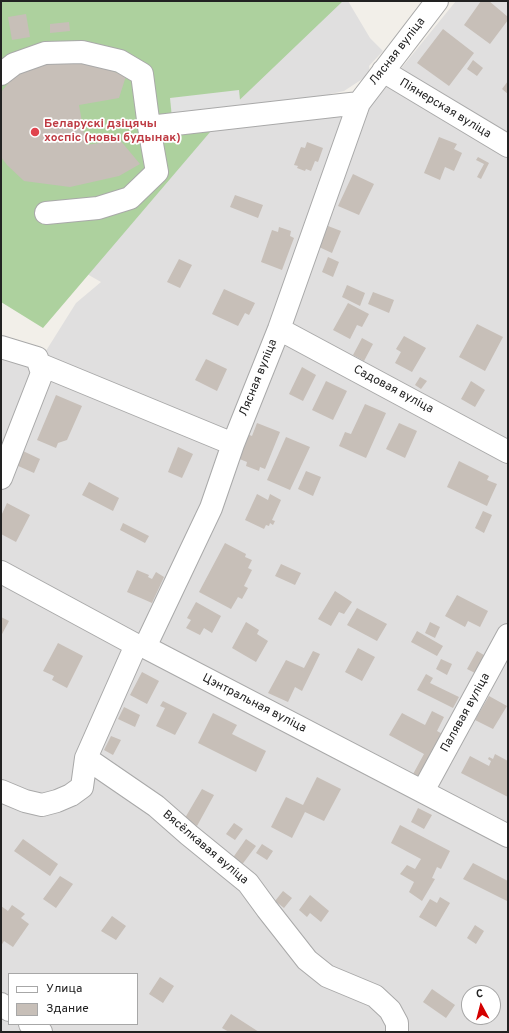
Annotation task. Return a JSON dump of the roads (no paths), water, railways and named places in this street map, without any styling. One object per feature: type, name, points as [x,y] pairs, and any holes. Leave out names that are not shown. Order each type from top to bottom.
[{"type":"street","name":"Лясная вуліца","points":[[140,646],[211,508],[233,444],[279,329],[359,102],[437,1]]},
{"type":"street","points":[[1,74],[14,64],[46,54],[82,52],[120,61],[142,74],[157,172],[130,198],[98,208],[46,213]]},
{"type":"street","name":"Піянерская вуліца","points":[[383,71],[508,146]]},
{"type":"street","points":[[150,127],[359,102]]},
{"type":"street","name":"Садовая вуліца","points":[[279,329],[508,452]]},
{"type":"street","points":[[1,348],[37,358],[42,373],[1,478]]},
{"type":"street","points":[[39,364],[233,444]]},
{"type":"street","name":"Цэнтральная вуліца","points":[[1,572],[140,646],[508,836]]},
{"type":"street","name":"Палявая вуліца","points":[[423,791],[508,635]]},
{"type":"street","points":[[1,791],[25,801],[42,805],[71,795],[82,787],[86,758],[140,646]]},
{"type":"street","name":"Вясёлкавая вуліца","points":[[86,758],[156,806],[248,883],[307,960],[327,976],[375,996],[390,1010],[397,1024],[397,1032]]},
{"type":"street","points":[[31,1025],[41,1032]]},
{"type":"place","name":"Беларускі дзіцячы хоспіс (новы будынак)","points":[[35,132]]}]
